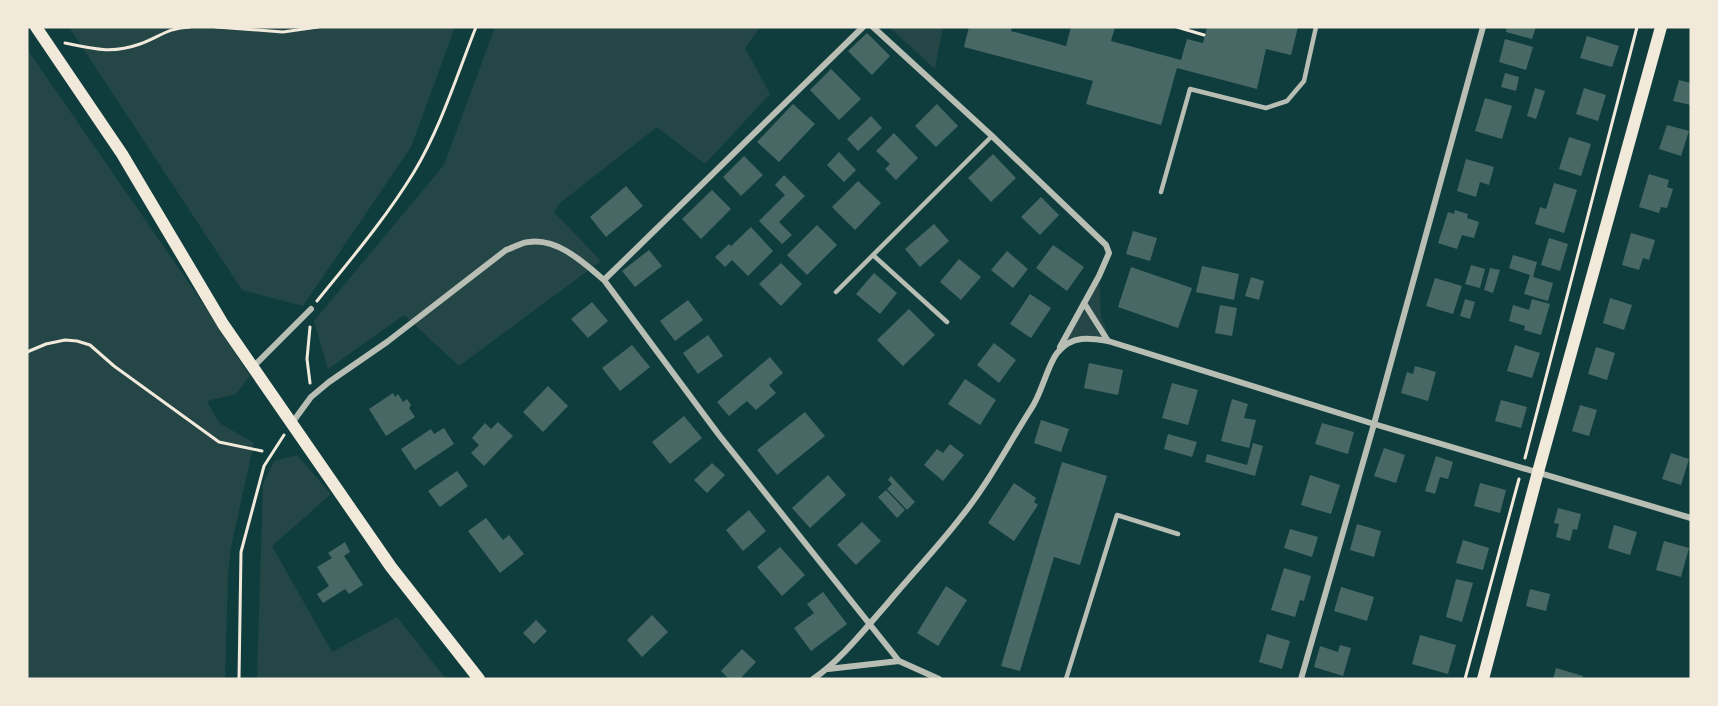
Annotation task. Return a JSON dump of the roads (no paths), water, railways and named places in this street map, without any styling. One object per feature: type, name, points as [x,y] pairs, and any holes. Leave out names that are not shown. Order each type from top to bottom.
[{"type":"main road","points":[[1483,679],[1661,27]]},
{"type":"main road","points":[[40,32],[122,154],[223,324],[391,567],[479,679]]},
{"type":"street","points":[[604,280],[863,27]]},
{"type":"street","points":[[813,679],[827,669],[869,624],[962,517],[1039,398],[1056,353],[1099,276],[1108,253],[1106,245],[873,27]]},
{"type":"street","points":[[1301,679],[1483,27]]},
{"type":"street","points":[[292,423],[311,397],[506,250],[529,242],[558,246],[580,259],[604,280],[719,435],[899,662]]},
{"type":"street","points":[[1084,303],[1108,341]]},
{"type":"street","points":[[254,366],[311,309]]},
{"type":"street","points":[[1056,353],[1066,344],[1080,338],[1108,341],[1374,424],[1523,466],[1691,518]]},
{"type":"street","points":[[827,669],[899,662],[939,679]]},
{"type":"lane","points":[[1161,192],[1190,89],[1266,108],[1287,101],[1304,81],[1316,27]]},
{"type":"lane","points":[[836,292],[992,136]]},
{"type":"lane","points":[[873,255],[947,322]]},
{"type":"lane","points":[[1066,679],[1117,515],[1178,534]]}]
